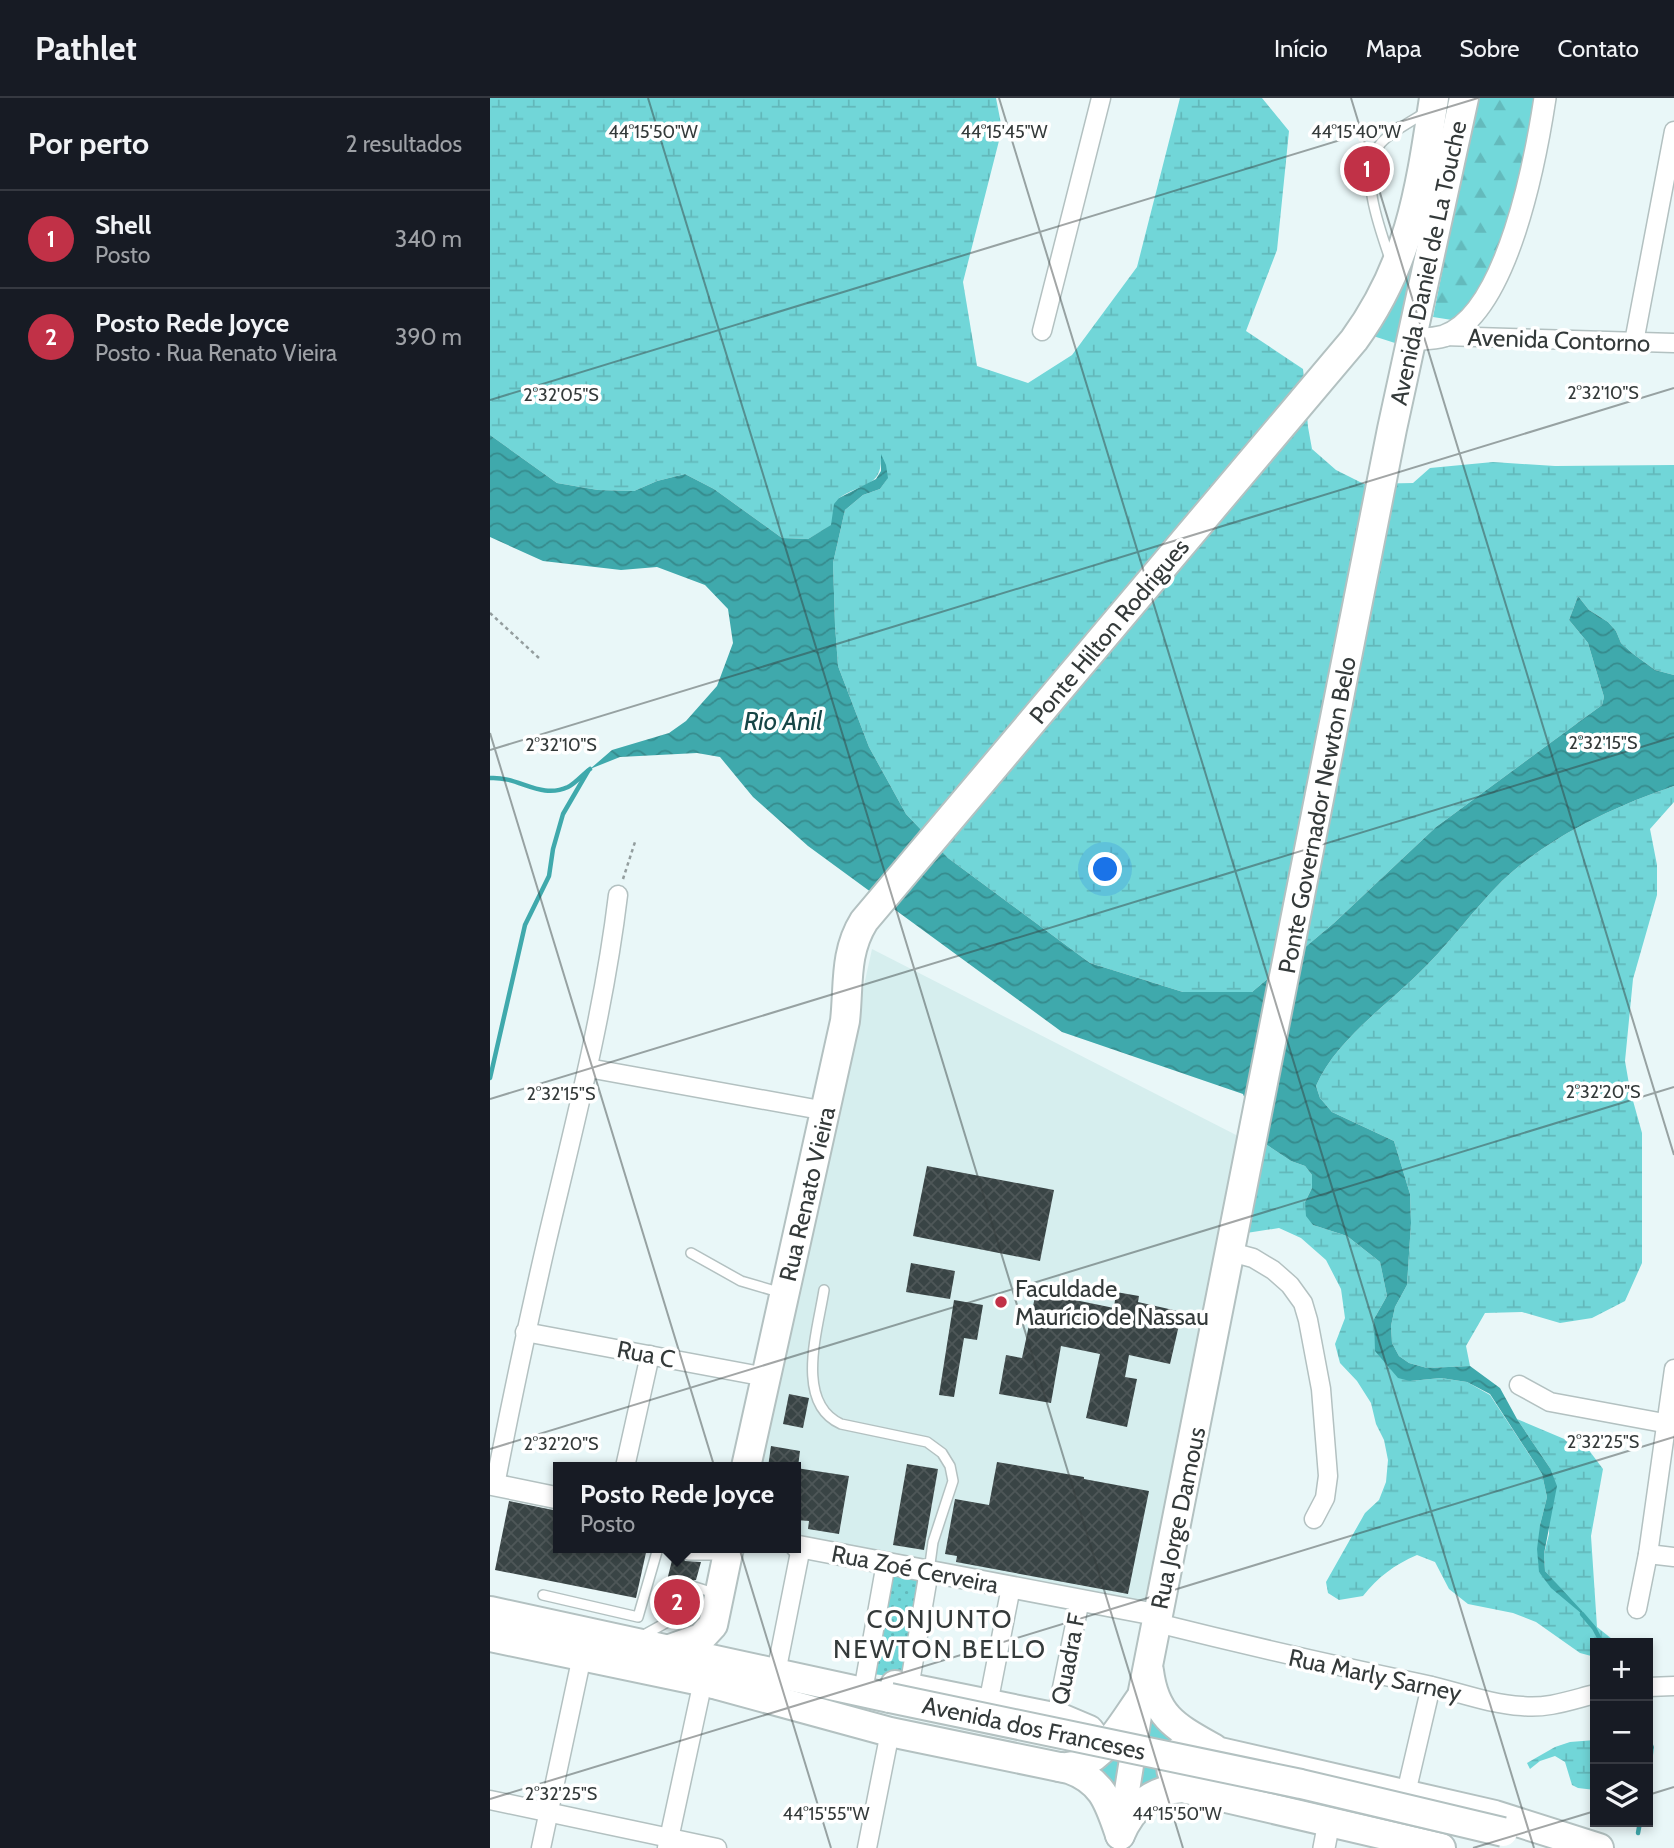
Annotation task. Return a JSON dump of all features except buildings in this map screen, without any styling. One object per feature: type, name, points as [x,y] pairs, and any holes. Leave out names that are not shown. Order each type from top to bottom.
[{"type":"main road","name":"Avenida Daniel de La Touche","points":[[1392,429],[1464,98]]},
{"type":"main road","name":"Avenida Daniel de La Touche","points":[[1354,340],[1371,316],[1394,273],[1413,216],[1434,103]]},
{"type":"main road","name":"Ponte Hilton Rodrigues","points":[[864,921],[1354,340]]},
{"type":"main road","name":"Ponte Governador Newton Belo","points":[[1241,1201],[1392,429]]},
{"type":"main road","name":"Rua Renato Vieira","points":[[747,1462],[845,1021],[848,959],[855,936],[864,921]]},
{"type":"main road","name":"Rua Jorge Damous","points":[[1118,1842],[1142,1696],[1241,1201]]},
{"type":"main road","points":[[668,1649],[689,1644],[705,1635],[713,1625],[708,1591],[727,1553]]},
{"type":"main road","name":"Avenida dos Franceses","points":[[490,1611],[634,1629],[668,1649],[776,1673],[895,1709],[1312,1806],[1498,1840],[1577,1848]]},
{"type":"main road","name":"Avenida dos Franceses","points":[[490,1637],[703,1681],[895,1709]]},
{"type":"main road","points":[[1148,1665],[1154,1694],[1164,1715],[1185,1732],[1219,1751]]},
{"type":"main road","points":[[776,1673],[865,1680],[895,1709],[1082,1774],[1097,1785],[1110,1807],[1118,1842]]},
{"type":"main road","points":[[1060,1767],[1077,1766],[1094,1758],[1142,1696]]},
{"type":"main road","points":[[895,1709],[988,1704],[1056,1717],[1080,1725],[1093,1734],[1099,1748],[1094,1758]]},
{"type":"main road","points":[[1441,1848],[1326,1835],[1181,1786],[1172,1775],[1172,1763],[1177,1752],[1189,1746],[1219,1751],[1504,1817],[1598,1848]]},
{"type":"main road","points":[[1118,1842],[1133,1811],[1143,1801],[1164,1791],[1188,1789]]},
{"type":"street","points":[[1042,331],[1101,98]]},
{"type":"street","points":[[1411,340],[1443,336],[1463,323],[1484,298],[1515,234],[1545,98]]},
{"type":"street","points":[[1634,342],[1667,210],[1674,131]]},
{"type":"street","name":"Avenida Contorno","points":[[1443,336],[1674,343]]},
{"type":"street","points":[[553,1497],[492,1485],[525,1332],[588,1068],[618,895]]},
{"type":"street","points":[[588,1068],[826,1111]]},
{"type":"street","points":[[1231,1252],[1253,1258],[1273,1270],[1290,1285],[1303,1303],[1321,1389],[1328,1476],[1325,1498],[1314,1519]]},
{"type":"street","name":"Rua C","points":[[525,1332],[766,1377]]},
{"type":"street","points":[[626,1462],[650,1355]]},
{"type":"street","points":[[1637,1609],[1670,1424],[1674,1369]]},
{"type":"street","points":[[1519,1385],[1550,1402],[1670,1424]]},
{"type":"street","name":"Rua Zoé Cerveira","points":[[801,1546],[1080,1600],[1157,1619]]},
{"type":"street","points":[[776,1673],[798,1553]]},
{"type":"street","points":[[1648,1554],[1674,1557]]},
{"type":"street","points":[[865,1680],[886,1563]]},
{"type":"street","points":[[867,1848],[895,1709],[929,1571]]},
{"type":"street","points":[[988,1704],[1011,1587]]},
{"type":"street","name":"Quadra F","points":[[1056,1717],[1080,1600]]},
{"type":"street","name":"Rua Marly Sarney","points":[[1157,1619],[1265,1650],[1496,1702],[1547,1707],[1590,1695]]},
{"type":"street","points":[[541,1848],[582,1656]]},
{"type":"street","points":[[668,1843],[703,1681]]},
{"type":"street","points":[[1406,1793],[1431,1686]]},
{"type":"street","points":[[1653,1687],[1674,1686]]},
{"type":"street","points":[[490,1800],[668,1843],[717,1848]]},
{"type":"lane","points":[[1394,273],[1371,198],[1370,180],[1376,149],[1434,103]]},
{"type":"lane","points":[[691,1253],[741,1281],[785,1294]]},
{"type":"lane","points":[[824,1290],[811,1370],[818,1399],[825,1412],[832,1420],[841,1424],[927,1442],[942,1453],[950,1466],[953,1481],[933,1542],[929,1571]]},
{"type":"lane","points":[[634,1629],[657,1553]]},
{"type":"lane","points":[[688,1555],[715,1553]]},
{"type":"lane","points":[[543,1595],[634,1629],[656,1631],[671,1620]]},
{"type":"path","points":[[490,613],[540,659]]},
{"type":"path","points":[[618,895],[635,842]]},
{"type":"shaded area","name":"Faculdade Maurício de Nassau","points":[[872,949],[1240,1137],[1146,1605],[801,1536],[801,1462],[759,1462]]},
{"type":"green space","points":[[490,98],[996,98],[1002,129],[963,282],[977,366],[1028,383],[1072,355],[1137,267],[1180,98],[1262,98],[1289,131],[1277,250],[1246,331],[1303,369],[1312,449],[1336,470],[1364,484],[1413,483],[1430,468],[1493,462],[1555,466],[1674,465],[1674,675],[1655,670],[1632,653],[1621,643],[1608,622],[1589,610],[1578,596],[1569,620],[1588,643],[1604,697],[1602,705],[1436,827],[1334,923],[1252,992],[1183,992],[1090,963],[948,858],[906,814],[869,747],[838,666],[833,563],[845,510],[863,495],[880,489],[887,479],[881,457],[874,480],[839,498],[832,525],[808,539],[782,538],[714,489],[685,474],[657,481],[634,491],[598,490],[557,483],[490,435]]},
{"type":"green space","points":[[1439,98],[1450,98],[1415,267],[1395,343],[1370,335]]},
{"type":"green space","points":[[1477,98],[1535,98],[1515,212],[1494,262],[1463,313],[1452,320],[1433,317]]},
{"type":"green space","points":[[1674,786],[1674,802],[1650,829],[1657,865],[1657,895],[1633,979],[1625,1061],[1642,1133],[1642,1263],[1625,1301],[1592,1318],[1560,1323],[1522,1312],[1485,1313],[1466,1346],[1470,1366],[1427,1368],[1409,1363],[1399,1356],[1392,1343],[1391,1326],[1395,1307],[1407,1285],[1411,1223],[1410,1194],[1394,1141],[1332,1112],[1320,1098],[1316,1086],[1324,1070],[1347,1041],[1427,965],[1502,881],[1521,865],[1583,824]]},
{"type":"green space","points":[[1261,1141],[1291,1161],[1305,1166],[1312,1175],[1312,1188],[1305,1202],[1313,1225],[1347,1236],[1380,1262],[1387,1296],[1374,1319],[1410,1381],[1441,1378],[1467,1382],[1490,1395],[1542,1474],[1547,1497],[1540,1525],[1539,1572],[1559,1587],[1545,1571],[1544,1554],[1549,1534],[1550,1468],[1517,1419],[1588,1449],[1603,1469],[1591,1536],[1597,1627],[1611,1638],[1590,1638],[1590,1656],[1580,1653],[1536,1622],[1513,1613],[1468,1604],[1449,1589],[1435,1562],[1417,1555],[1387,1572],[1363,1596],[1339,1600],[1328,1593],[1326,1582],[1365,1513],[1379,1500],[1386,1482],[1388,1460],[1384,1440],[1376,1424],[1371,1403],[1357,1381],[1340,1363],[1335,1344],[1345,1318],[1341,1289],[1326,1260],[1301,1238],[1279,1228],[1240,1234]]},
{"type":"green space","points":[[889,1575],[922,1580],[904,1678],[873,1674]]},
{"type":"green space","points":[[1148,1712],[1175,1740],[1167,1773],[1138,1800]]},
{"type":"green space","points":[[1129,1719],[1120,1812],[1093,1767]]},
{"type":"green space","points":[[1590,1740],[1590,1789],[1572,1785],[1565,1762],[1555,1756],[1540,1761],[1530,1769],[1527,1763],[1570,1742]]},
{"type":"water","name":"Rio Anil","points":[[490,435],[557,483],[598,490],[634,491],[657,481],[685,474],[714,489],[782,538],[808,539],[831,525],[834,504],[839,498],[876,479],[881,471],[881,454],[888,478],[880,489],[863,495],[845,510],[833,563],[835,625],[838,666],[869,747],[906,814],[948,858],[1090,963],[1183,992],[1252,992],[1334,923],[1436,827],[1602,705],[1604,697],[1588,643],[1569,620],[1578,596],[1589,610],[1608,622],[1621,643],[1632,653],[1655,670],[1674,675],[1674,786],[1583,824],[1521,865],[1502,881],[1427,965],[1347,1041],[1324,1070],[1316,1086],[1320,1098],[1332,1112],[1394,1141],[1410,1194],[1407,1285],[1395,1307],[1391,1326],[1392,1343],[1399,1356],[1409,1363],[1427,1368],[1470,1366],[1500,1388],[1550,1468],[1557,1486],[1544,1554],[1545,1571],[1582,1614],[1551,1588],[1539,1572],[1537,1549],[1547,1497],[1542,1474],[1490,1394],[1467,1382],[1441,1378],[1410,1381],[1398,1378],[1375,1351],[1374,1319],[1387,1296],[1380,1262],[1347,1236],[1313,1225],[1306,1216],[1305,1202],[1312,1188],[1312,1175],[1305,1166],[1291,1161],[1261,1141],[1243,1094],[1062,1032],[808,846],[753,797],[720,757],[697,753],[620,757],[590,769],[612,750],[669,733],[686,721],[717,686],[733,643],[728,609],[705,585],[657,567],[621,570],[543,561],[490,537]]},
{"type":"waterway","points":[[490,778],[510,780],[548,791],[568,787],[590,769]]},
{"type":"waterway","points":[[490,1078],[525,925],[549,876],[563,814],[588,771]]},
{"type":"waterway","points":[[1582,1614],[1599,1638]]},
{"type":"waterway","points":[[1638,1833],[1639,1827]]},
{"type":"place","name":"Shell","points":[[1367,169]]},
{"type":"place","name":"Faculdade Maurício de Nassau","points":[[1001,1302]]},
{"type":"place","name":"Posto Rede Joyce","points":[[677,1602]]},
{"type":"district","name":"CONJUNTO NEWTON BELLO","points":[[940,1634]]}]
